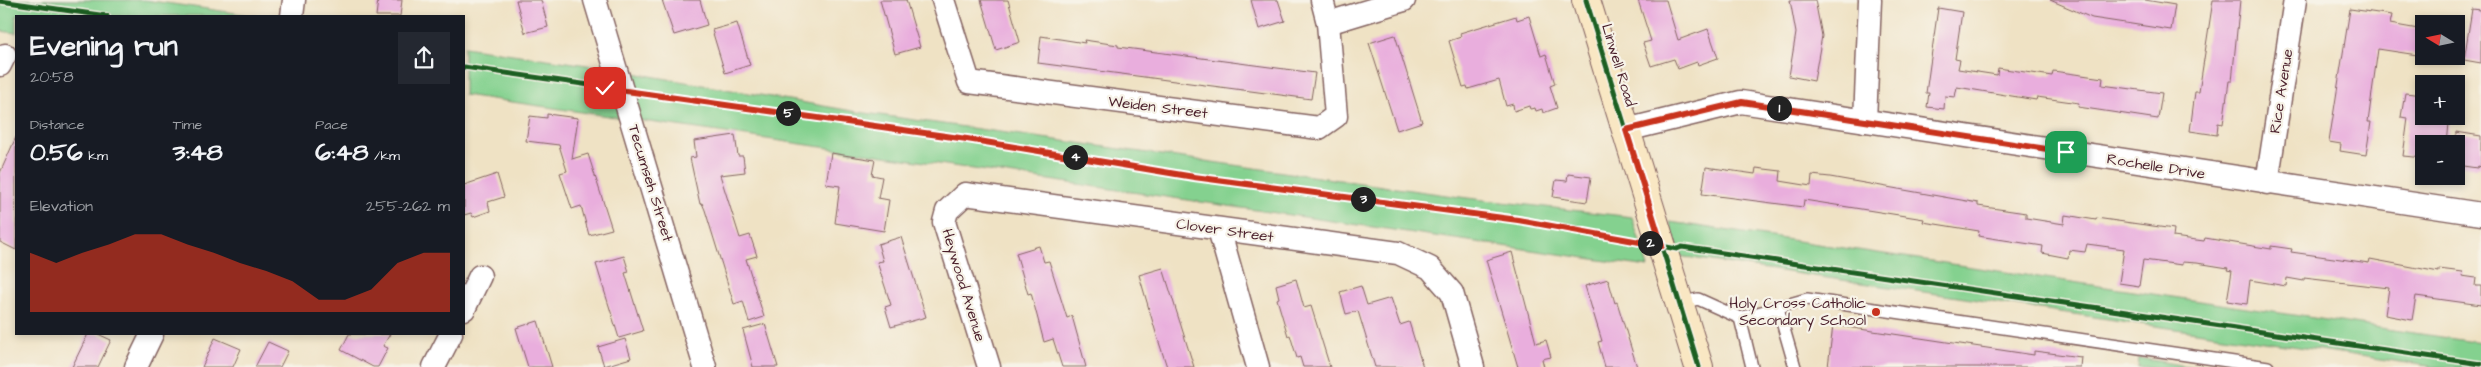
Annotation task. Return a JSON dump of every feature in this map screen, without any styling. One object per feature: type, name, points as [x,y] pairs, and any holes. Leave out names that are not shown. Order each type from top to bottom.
[{"type":"main road","name":"Linwell Road","points":[[1586,0],[1699,367]]},
{"type":"street","points":[[292,15],[294,0]]},
{"type":"street","name":"Tecumseh Street","points":[[595,0],[705,367]]},
{"type":"street","name":"Weiden Street","points":[[943,0],[969,82],[1319,128],[1336,116],[1328,23],[1322,0]]},
{"type":"street","points":[[1328,23],[1404,0]]},
{"type":"street","points":[[1865,121],[1870,0]]},
{"type":"street","name":"Rice Avenue","points":[[2268,183],[2295,0]]},
{"type":"street","name":"Rochelle Drive","points":[[1626,130],[1742,102],[2481,214]]},
{"type":"street","name":"Clover Street","points":[[953,205],[965,194],[1398,253],[1430,268],[1452,294],[1473,367]]},
{"type":"street","name":"Heywood Avenue","points":[[953,205],[947,211],[944,222],[988,367]]},
{"type":"street","points":[[1219,229],[1258,367]]},
{"type":"street","points":[[465,306],[480,276]]},
{"type":"street","points":[[136,367],[152,335]]},
{"type":"street","points":[[434,367],[450,335]]},
{"type":"lane","points":[[1679,303],[1698,299],[1740,318],[1807,299],[2230,364],[2268,367]]},
{"type":"lane","points":[[1778,308],[1795,367]]},
{"type":"lane","points":[[1740,318],[1752,367]]},
{"type":"green space","points":[[0,0],[145,0],[249,15],[15,15],[15,33],[0,31]]},
{"type":"green space","points":[[465,47],[581,64],[858,112],[1467,198],[1632,217],[1648,267],[465,95]]},
{"type":"green space","points":[[1670,222],[2481,343],[2481,367],[2435,367],[1678,256]]},
{"type":"green space","points":[[2139,358],[2193,367],[2138,367]]},
{"type":"building","points":[[378,0],[402,0],[400,15],[376,15]]},
{"type":"building","points":[[516,0],[541,0],[548,27],[525,33]]},
{"type":"building","points":[[662,0],[700,0],[707,25],[674,35]]},
{"type":"building","points":[[880,0],[906,0],[920,47],[895,54]]},
{"type":"building","points":[[981,0],[1008,0],[1020,42],[996,50]]},
{"type":"building","points":[[1251,0],[1278,0],[1285,21],[1259,29]]},
{"type":"building","points":[[1638,0],[1666,0],[1678,40],[1708,29],[1718,58],[1698,65],[1697,62],[1678,69],[1674,59],[1651,66],[1643,43],[1651,41]]},
{"type":"building","points":[[1790,0],[1815,0],[1822,36],[1814,81],[1789,76],[1796,33]]},
{"type":"building","points":[[2050,0],[2145,0],[2175,5],[2171,30],[2092,18]]},
{"type":"building","points":[[2213,0],[2240,0],[2232,81],[2229,81],[2223,124],[2218,123],[2217,135],[2190,131],[2195,92],[2199,92]]},
{"type":"building","points":[[1938,8],[1962,12],[1955,59],[1960,60],[1958,69],[1997,75],[1998,68],[2052,76],[2053,71],[2103,78],[2102,85],[2162,93],[2158,119],[2078,107],[2079,103],[2037,97],[2036,100],[1957,87],[1955,97],[1945,96],[1944,109],[1927,107],[1929,93],[1926,93]]},
{"type":"building","points":[[2350,9],[2392,15],[2390,24],[2415,28],[2415,55],[2378,49],[2368,122],[2371,122],[2366,155],[2340,151],[2341,144],[2329,142]]},
{"type":"building","points":[[2472,9],[2481,10],[2481,63],[2465,60]]},
{"type":"building","points":[[1516,16],[1517,20],[1529,16],[1541,56],[1546,54],[1555,84],[1550,86],[1557,108],[1543,113],[1542,109],[1536,111],[1535,108],[1530,109],[1529,106],[1514,111],[1513,104],[1506,106],[1499,80],[1468,89],[1467,86],[1463,87],[1449,41],[1461,37],[1460,33]]},
{"type":"building","points":[[737,23],[750,65],[725,73],[712,30]]},
{"type":"building","points":[[1395,35],[1422,122],[1397,130],[1369,43]]},
{"type":"building","points":[[1041,36],[1085,43],[1084,40],[1118,45],[1118,47],[1315,73],[1311,99],[1038,63]]},
{"type":"building","points":[[2405,93],[2415,94],[2415,125],[2449,125],[2448,135],[2415,135],[2415,157],[2403,156],[2408,118],[2401,117]]},
{"type":"building","points":[[547,114],[578,118],[572,159],[588,154],[612,229],[589,235],[581,206],[572,209],[560,173],[567,171],[559,145],[526,141],[530,116],[547,118]]},
{"type":"building","points":[[2456,132],[2481,136],[2481,167],[2465,166],[2465,135],[2456,135]]},
{"type":"building","points":[[735,135],[738,156],[743,156],[745,172],[720,175],[740,238],[750,235],[757,256],[746,259],[764,317],[749,322],[743,301],[734,304],[705,210],[702,203],[700,204],[690,158],[696,157],[694,141]]},
{"type":"building","points":[[15,139],[15,250],[0,242],[0,173]]},
{"type":"building","points":[[831,153],[875,160],[872,175],[882,177],[878,198],[889,200],[884,231],[835,223],[840,186],[826,184]]},
{"type":"building","points":[[1706,167],[1755,174],[1756,168],[1781,171],[1780,181],[1811,186],[1812,175],[1830,177],[1978,203],[1978,206],[2026,213],[2026,218],[2064,224],[2065,215],[2096,220],[2096,218],[2174,229],[2173,237],[2204,241],[2205,238],[2271,249],[2271,246],[2292,249],[2291,252],[2369,263],[2370,259],[2439,272],[2439,269],[2463,272],[2462,276],[2476,278],[2475,286],[2481,286],[2481,305],[2416,296],[2412,320],[2385,315],[2389,288],[2304,278],[2304,281],[2287,278],[2286,286],[2250,280],[2247,304],[2227,301],[2232,271],[2227,270],[2228,268],[2182,262],[2182,265],[2143,260],[2139,286],[2119,283],[2124,249],[2087,244],[2085,252],[2069,250],[2068,258],[2042,253],[2043,246],[1978,236],[1979,231],[1923,222],[1924,219],[1804,200],[1803,207],[1702,194]]},
{"type":"building","points":[[497,174],[504,197],[488,202],[490,211],[473,217],[471,213],[465,215],[465,185]]},
{"type":"building","points":[[1568,174],[1591,177],[1587,202],[1553,197],[1556,180],[1567,181]]},
{"type":"building","points":[[901,237],[926,317],[891,327],[885,307],[891,305],[877,262],[883,261],[878,244]]},
{"type":"building","points":[[1039,246],[1044,262],[1049,261],[1067,318],[1072,316],[1086,367],[1062,367],[1053,339],[1044,342],[1031,293],[1028,294],[1016,253]]},
{"type":"building","points":[[1512,252],[1536,343],[1546,340],[1551,357],[1542,359],[1544,367],[1518,367],[1486,260]]},
{"type":"building","points":[[624,256],[629,272],[625,273],[643,331],[619,338],[596,264]]},
{"type":"building","points":[[1163,268],[1194,367],[1167,367],[1156,333],[1139,275]]},
{"type":"building","points":[[1296,279],[1304,308],[1311,306],[1330,367],[1303,367],[1300,357],[1297,358],[1290,335],[1288,336],[1277,299],[1279,298],[1276,285]]},
{"type":"building","points":[[1608,279],[1637,367],[1605,367],[1598,342],[1602,341],[1585,286]]},
{"type":"building","points":[[1361,286],[1367,305],[1391,298],[1400,325],[1409,322],[1423,367],[1375,367],[1358,311],[1346,314],[1340,292]]},
{"type":"building","points":[[538,321],[552,367],[528,367],[516,328]]},
{"type":"building","points":[[765,324],[778,367],[753,367],[743,330]]},
{"type":"building","points":[[1833,325],[2034,355],[2034,351],[2081,357],[2080,367],[1828,367]]},
{"type":"building","points":[[88,335],[100,335],[111,340],[98,367],[72,367]]},
{"type":"building","points":[[348,335],[389,335],[383,346],[388,348],[378,367],[373,367],[341,350]]},
{"type":"building","points":[[215,338],[241,349],[233,367],[202,367]]},
{"type":"building","points":[[625,339],[631,358],[604,366],[598,347]]},
{"type":"building","points":[[268,342],[288,351],[280,367],[255,367]]},
{"type":"cycle path","points":[[1586,0],[1699,367]]},
{"type":"cycle path","points":[[0,1],[100,15]]},
{"type":"cycle path","points":[[465,67],[967,139],[1194,177],[1518,219],[1677,249],[1682,247],[2481,364]]},
{"type":"place","name":"Holy Cross Catholic Secondary School","points":[[1876,312]]},
{"type":"route","points":[[605,88],[967,139],[1194,177],[1518,220],[1662,246],[1626,130],[1742,102],[2066,152]]}]
